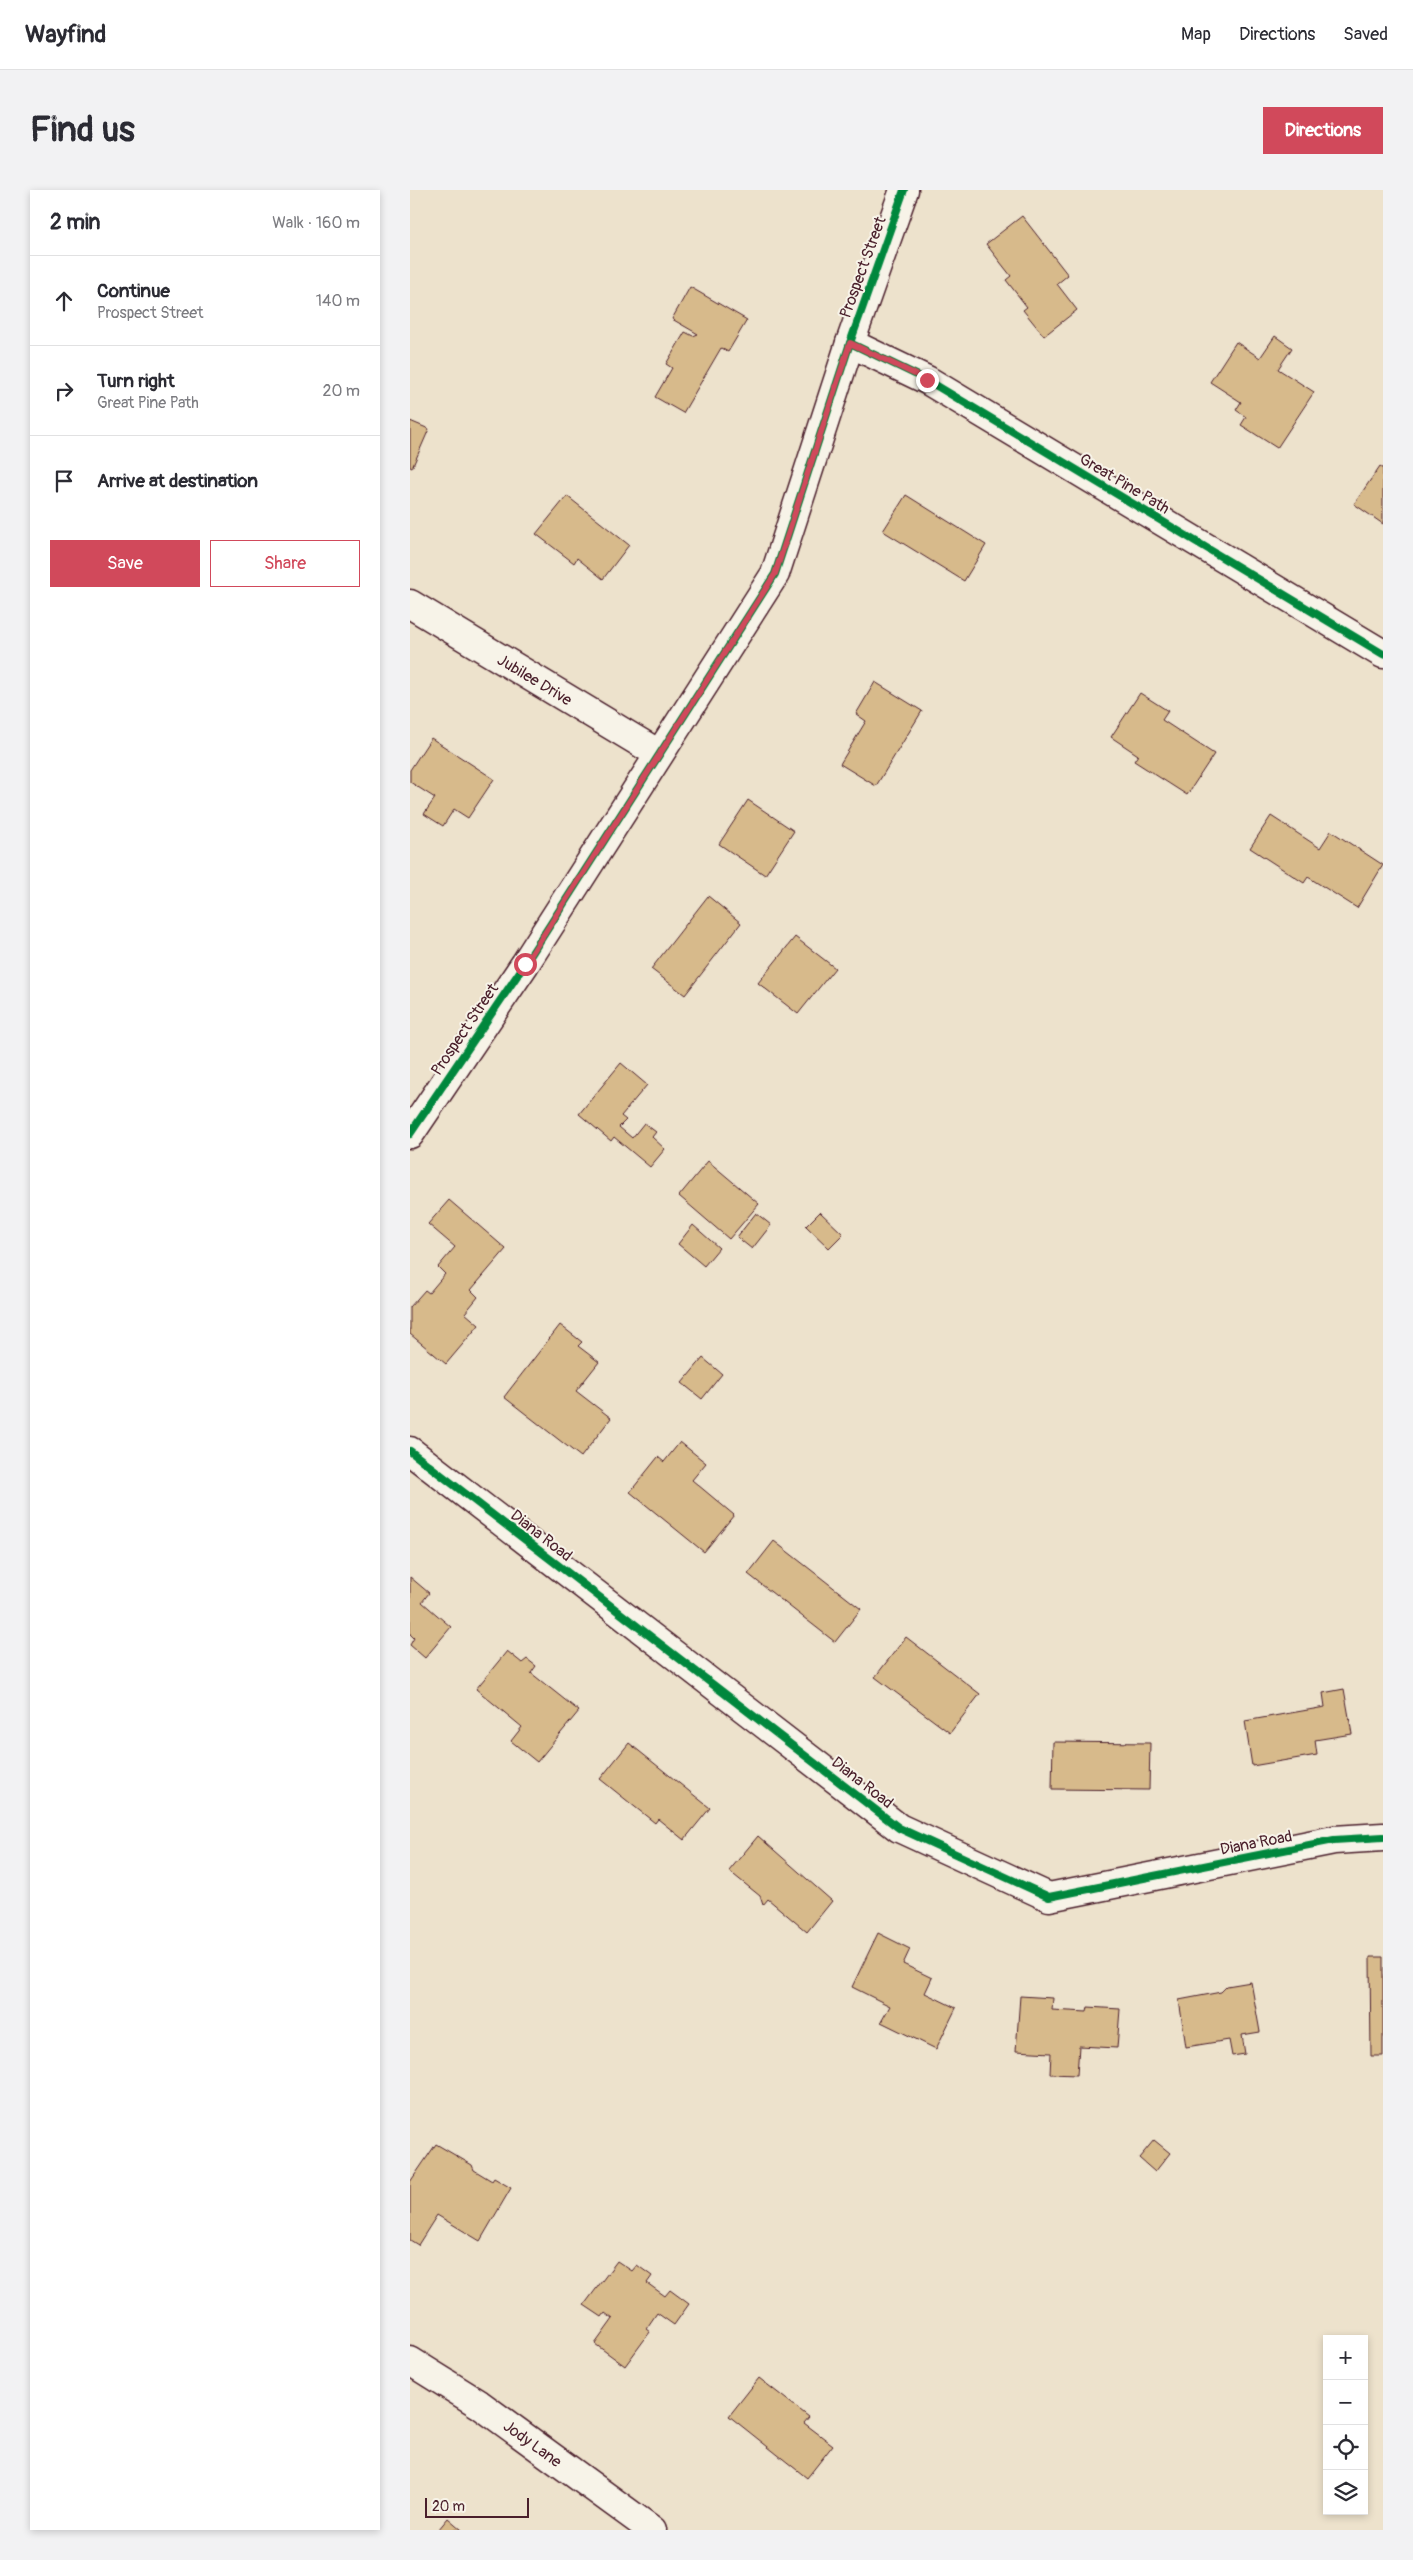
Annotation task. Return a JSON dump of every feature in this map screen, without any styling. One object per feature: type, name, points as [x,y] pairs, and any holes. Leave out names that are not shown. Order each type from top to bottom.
[{"type":"street","name":"Prospect Street","points":[[410,1134],[525,964],[775,574],[850,343],[904,190]]},
{"type":"street","name":"Great Pine Path","points":[[850,343],[927,380],[1383,654]]},
{"type":"street","name":"Jubilee Drive","points":[[410,604],[659,754]]},
{"type":"street","name":"Diana Road","points":[[410,1451],[900,1828],[1049,1898],[1334,1840],[1383,1837]]},
{"type":"street","name":"Jody Lane","points":[[410,2361],[479,2404],[652,2530]]},
{"type":"building","points":[[1022,216],[1068,275],[1057,284],[1077,310],[1044,336],[1023,310],[1027,307],[1006,280],[1011,276],[986,244]]},
{"type":"building","points":[[690,287],[747,320],[728,352],[721,348],[683,413],[655,397],[672,368],[666,364],[685,332],[693,336],[698,334],[672,319]]},
{"type":"building","points":[[1275,336],[1292,348],[1278,369],[1314,392],[1277,448],[1241,425],[1246,417],[1236,410],[1241,402],[1210,382],[1236,342],[1260,358]]},
{"type":"building","points":[[410,421],[429,429],[412,468],[410,467]]},
{"type":"building","points":[[1380,466],[1383,468],[1383,524],[1354,504]]},
{"type":"building","points":[[906,495],[986,545],[964,581],[883,531]]},
{"type":"building","points":[[567,496],[629,545],[603,579],[577,558],[574,563],[536,534]]},
{"type":"building","points":[[875,682],[922,711],[876,786],[840,764],[866,721],[856,714]]},
{"type":"building","points":[[1140,693],[1168,711],[1162,720],[1214,754],[1187,795],[1134,761],[1138,755],[1111,737]]},
{"type":"building","points":[[431,738],[494,779],[468,818],[454,809],[443,826],[424,814],[435,798],[410,782],[410,770]]},
{"type":"building","points":[[748,800],[794,831],[765,875],[719,844]]},
{"type":"building","points":[[1271,816],[1320,848],[1331,831],[1383,865],[1357,908],[1308,877],[1304,883],[1250,848]]},
{"type":"building","points":[[708,896],[741,923],[685,995],[651,969]]},
{"type":"building","points":[[795,937],[835,968],[798,1014],[758,983]]},
{"type":"building","points":[[621,1063],[647,1085],[621,1116],[626,1120],[619,1127],[632,1138],[644,1123],[656,1132],[652,1137],[665,1149],[650,1167],[614,1137],[611,1141],[579,1114]]},
{"type":"building","points":[[708,1161],[759,1204],[729,1239],[679,1196]]},
{"type":"building","points":[[449,1200],[506,1249],[471,1290],[478,1297],[465,1313],[479,1325],[446,1364],[410,1334],[410,1307],[425,1290],[429,1293],[445,1274],[438,1267],[455,1247],[428,1224]]},
{"type":"building","points":[[820,1212],[843,1234],[829,1248],[806,1226]]},
{"type":"building","points":[[756,1213],[771,1225],[752,1249],[737,1237]]},
{"type":"building","points":[[693,1225],[719,1248],[704,1266],[678,1244]]},
{"type":"building","points":[[560,1325],[582,1342],[578,1346],[599,1362],[576,1391],[611,1418],[581,1457],[504,1397]]},
{"type":"building","points":[[703,1358],[722,1374],[702,1399],[682,1383]]},
{"type":"building","points":[[680,1442],[706,1463],[692,1480],[734,1515],[704,1552],[630,1492],[658,1457],[664,1462]]},
{"type":"building","points":[[774,1541],[861,1609],[835,1642],[748,1574]]},
{"type":"building","points":[[410,1577],[429,1593],[422,1602],[451,1627],[425,1658],[410,1645],[414,1638],[410,1634]]},
{"type":"building","points":[[906,1637],[980,1694],[950,1733],[875,1677]]},
{"type":"building","points":[[507,1651],[522,1663],[527,1659],[536,1666],[531,1673],[579,1711],[537,1762],[511,1741],[522,1727],[476,1689]]},
{"type":"building","points":[[1344,1689],[1352,1734],[1315,1740],[1317,1755],[1252,1766],[1245,1721],[1325,1707],[1323,1693]]},
{"type":"building","points":[[1053,1742],[1150,1743],[1149,1790],[1052,1789]]},
{"type":"building","points":[[629,1743],[710,1808],[684,1840],[658,1819],[655,1823],[600,1779]]},
{"type":"building","points":[[758,1836],[832,1901],[807,1932],[768,1899],[763,1905],[760,1896],[729,1871]]},
{"type":"building","points":[[878,1933],[910,1949],[903,1964],[932,1978],[925,1993],[956,2008],[936,2049],[881,2022],[890,2006],[852,1987]]},
{"type":"building","points":[[1370,1957],[1383,1957],[1383,2056],[1371,2056]]},
{"type":"building","points":[[1251,1982],[1260,2032],[1242,2035],[1245,2054],[1232,2056],[1229,2040],[1186,2047],[1179,2000],[1221,1992],[1227,1986]]},
{"type":"building","points":[[1020,1996],[1053,1998],[1052,2010],[1087,2012],[1088,2007],[1120,2009],[1117,2048],[1079,2046],[1077,2075],[1050,2074],[1051,2053],[1016,2051]]},
{"type":"building","points":[[1154,2140],[1170,2153],[1155,2172],[1139,2158]]},
{"type":"building","points":[[436,2144],[472,2165],[474,2170],[492,2181],[494,2178],[511,2188],[480,2241],[437,2215],[418,2245],[410,2240],[410,2182]]},
{"type":"building","points":[[617,2261],[632,2271],[637,2265],[652,2276],[647,2283],[665,2296],[670,2290],[689,2304],[674,2325],[657,2313],[646,2329],[650,2332],[625,2366],[595,2344],[613,2319],[605,2313],[602,2317],[584,2305]]},
{"type":"building","points":[[759,2378],[809,2417],[804,2423],[833,2445],[807,2478],[729,2416]]},
{"type":"building","points":[[448,2518],[462,2530],[438,2530]]},
{"type":"cycle path","points":[[410,1134],[525,964],[775,574],[850,343],[904,190]]},
{"type":"cycle path","points":[[850,343],[927,380],[1383,654]]},
{"type":"cycle path","points":[[410,1451],[899,1828],[1049,1897],[1334,1840],[1383,1837]]},
{"type":"route","points":[[525,964],[775,574],[850,343],[927,380]]}]
